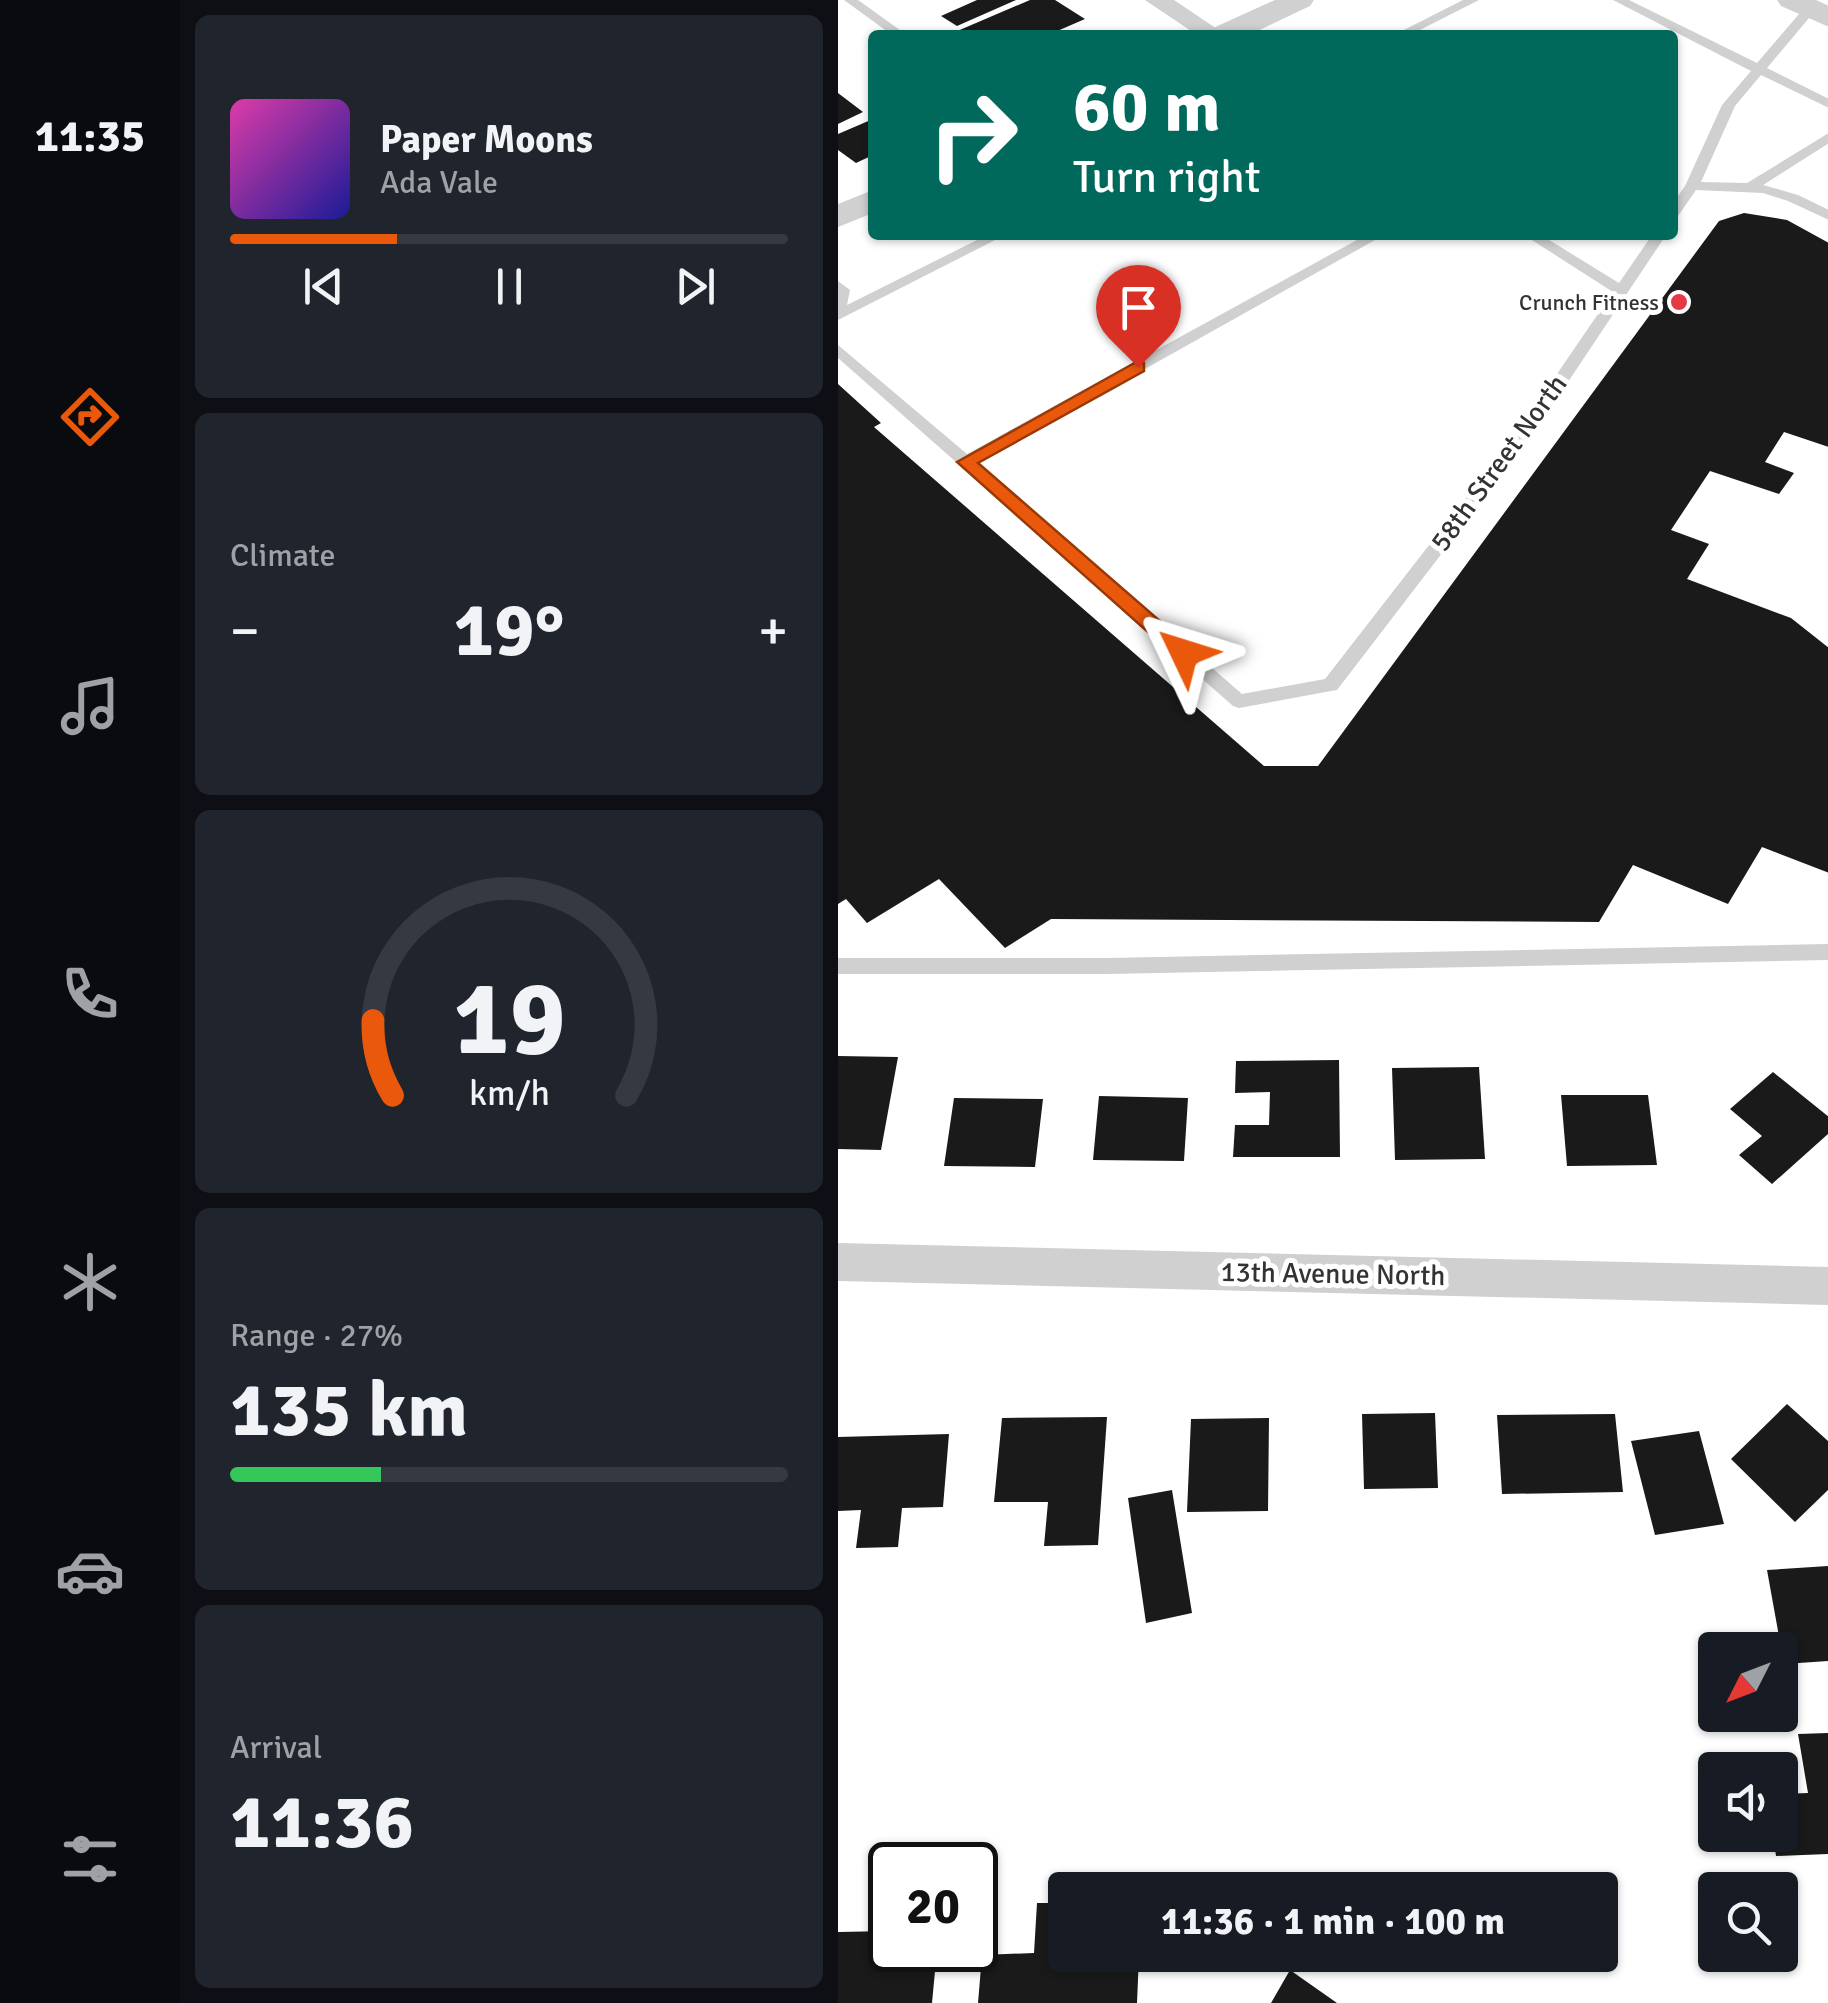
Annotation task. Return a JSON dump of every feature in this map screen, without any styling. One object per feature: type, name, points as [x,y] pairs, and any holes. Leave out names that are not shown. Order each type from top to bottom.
[{"type":"street","points":[[1158,0],[1206,30]]},
{"type":"street","points":[[1235,30],[1299,0]]},
{"type":"street","points":[[838,217],[868,202]]},
{"type":"street","name":"13th Avenue North","points":[[838,1262],[1828,1286]]},
{"type":"lane","points":[[850,0],[895,30]]},
{"type":"lane","points":[[1410,30],[1473,0]]},
{"type":"lane","points":[[1620,0],[1828,104]]},
{"type":"lane","points":[[1678,207],[1692,186],[1729,104],[1810,9]]},
{"type":"lane","points":[[1752,186],[1828,137]]},
{"type":"lane","points":[[1692,186],[1752,186],[1789,193],[1828,216]]},
{"type":"lane","points":[[1814,208],[1828,198]]},
{"type":"lane","points":[[838,312],[988,240]]},
{"type":"lane","points":[[838,350],[966,462],[1368,240]]},
{"type":"lane","points":[[1539,240],[1621,291]]},
{"type":"lane","name":"58th Street North","points":[[966,462],[1239,701],[1331,686],[1526,432],[1655,240]]},
{"type":"lane","points":[[838,286],[843,290],[838,312]]},
{"type":"lane","points":[[838,966],[1106,966],[1828,952]]},
{"type":"building","points":[[977,0],[1016,0],[957,26],[941,16]]},
{"type":"building","points":[[1030,0],[1055,0],[1085,19],[1060,30],[960,30]]},
{"type":"building","points":[[838,93],[863,112],[838,124]]},
{"type":"building","points":[[868,121],[868,157],[856,163],[838,150],[838,134]]},
{"type":"building","points":[[1744,213],[1787,220],[1829,243],[1829,447],[1784,432],[1765,462],[1794,473],[1779,494],[1710,471],[1671,530],[1709,544],[1687,579],[1791,618],[1829,648],[1829,873],[1762,847],[1728,904],[1633,865],[1599,922],[1051,919],[1005,948],[939,879],[867,923],[846,899],[838,904],[838,384],[881,423],[874,427],[1264,766],[1318,766],[1719,221]]},
{"type":"building","points":[[838,1056],[898,1057],[881,1150],[838,1149]]},
{"type":"building","points":[[1339,1060],[1340,1157],[1233,1157],[1235,1125],[1269,1125],[1270,1092],[1235,1093],[1236,1061]]},
{"type":"building","points":[[1479,1067],[1485,1159],[1395,1160],[1392,1068]]},
{"type":"building","points":[[1773,1072],[1829,1117],[1829,1133],[1772,1184],[1739,1155],[1762,1136],[1730,1109]]},
{"type":"building","points":[[1561,1095],[1648,1095],[1657,1165],[1567,1166]]},
{"type":"building","points":[[1099,1096],[1188,1098],[1184,1161],[1093,1160]]},
{"type":"building","points":[[954,1098],[1043,1099],[1035,1167],[944,1166]]},
{"type":"building","points":[[1787,1404],[1829,1442],[1829,1489],[1795,1522],[1731,1459]]},
{"type":"building","points":[[1435,1413],[1438,1488],[1364,1489],[1362,1414]]},
{"type":"building","points":[[1615,1414],[1623,1492],[1502,1494],[1497,1415]]},
{"type":"building","points":[[1107,1417],[1098,1545],[1044,1546],[1048,1502],[994,1502],[1002,1418]]},
{"type":"building","points":[[1269,1418],[1268,1511],[1187,1512],[1191,1419]]},
{"type":"building","points":[[1699,1431],[1724,1524],[1655,1535],[1631,1441]]},
{"type":"building","points":[[949,1434],[943,1507],[902,1508],[898,1547],[856,1548],[861,1510],[838,1511],[838,1437]]},
{"type":"building","points":[[1172,1490],[1192,1613],[1146,1623],[1128,1498]]},
{"type":"building","points":[[1829,1566],[1829,1661],[1798,1663],[1798,1632],[1778,1632],[1767,1570]]},
{"type":"building","points":[[1829,1733],[1829,1854],[1776,1856],[1775,1852],[1798,1852],[1798,1793],[1808,1793],[1798,1734]]},
{"type":"building","points":[[1037,1903],[1048,1903],[1048,1972],[1138,1972],[1137,2003],[978,2003],[981,1972],[998,1972],[998,1954],[1034,1953]]},
{"type":"building","points":[[868,1931],[868,1972],[935,1972],[932,2003],[838,2003],[838,1932]]},
{"type":"building","points":[[1289,1972],[1293,1972],[1337,2003],[1271,2003]]},
{"type":"place","name":"Crunch Fitness","points":[[1679,302]]},
{"type":"route","points":[[1138,367],[966,462],[1184,653]]}]
